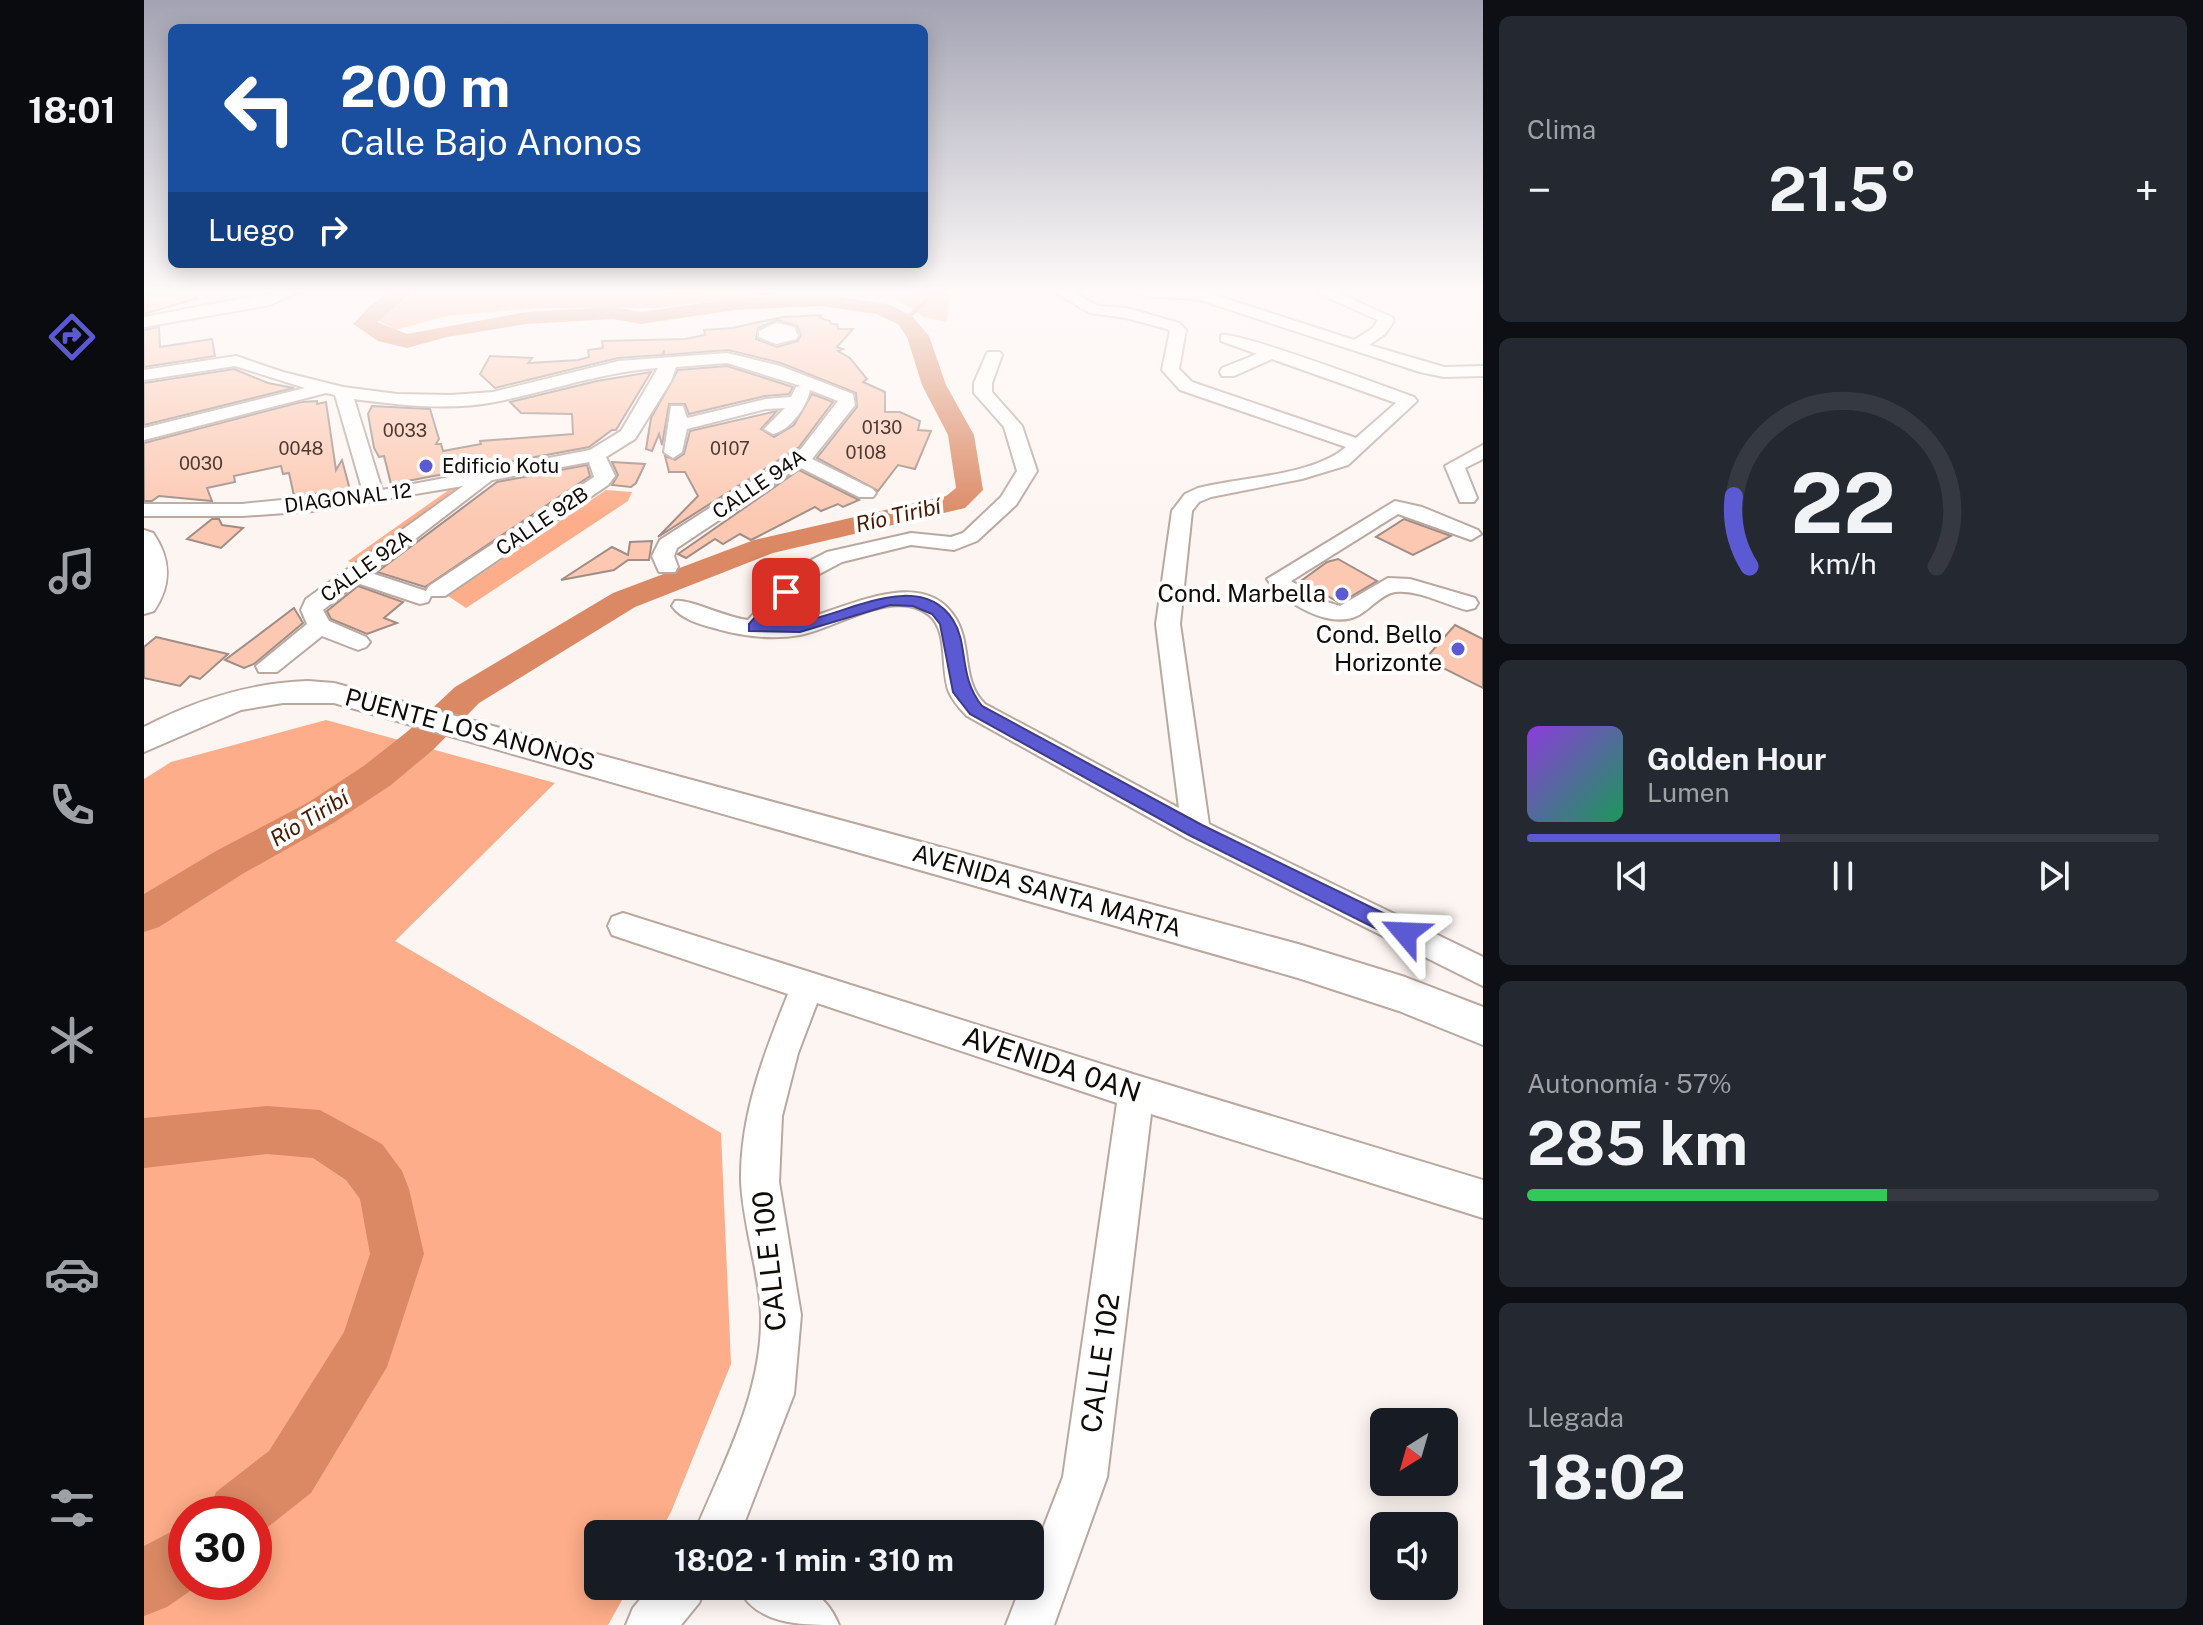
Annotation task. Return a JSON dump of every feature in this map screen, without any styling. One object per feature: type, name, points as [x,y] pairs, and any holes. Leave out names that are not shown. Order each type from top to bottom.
[{"type":"main road","points":[[144,538],[155,561],[155,576],[144,605]]},
{"type":"main road","name":"PUENTE LOS ANONOS","points":[[144,741],[205,710],[241,698],[274,691],[334,693],[606,768]]},
{"type":"main road","name":"AVENIDA SANTA MARTA","points":[[606,768],[1298,961],[1405,995],[1483,1026]]},
{"type":"street","points":[[144,375],[191,368]]},
{"type":"street","points":[[255,368],[334,390],[397,399],[477,399],[616,368]]},
{"type":"street","name":"CALLE 92B","points":[[354,575],[429,594],[601,481],[605,476],[596,455],[628,435],[667,368]]},
{"type":"street","points":[[766,368],[805,382],[798,402],[787,418],[773,429]]},
{"type":"street","points":[[755,627],[802,574],[835,557],[911,539],[954,544],[982,528],[1009,501],[1027,471],[1013,426],[983,393],[989,368]]},
{"type":"street","points":[[1170,368],[1186,386],[1248,410],[1357,444]]},
{"type":"street","points":[[1228,372],[1238,368]]},
{"type":"street","points":[[1196,830],[1168,624],[1182,511],[1197,495],[1334,464],[1408,401],[1315,368]]},
{"type":"street","points":[[1424,368],[1483,371]]},
{"type":"street","name":"CALLE 94A","points":[[667,567],[663,556],[668,545],[800,460],[821,439],[846,405],[847,398],[840,393],[805,382]]},
{"type":"street","points":[[144,434],[334,390]]},
{"type":"street","points":[[334,390],[374,497]]},
{"type":"street","points":[[673,452],[678,418],[798,402]]},
{"type":"street","points":[[1467,498],[1455,466],[1483,451]]},
{"type":"street","name":"DIAGONAL 12","points":[[144,510],[242,510],[374,497],[596,455]]},
{"type":"street","points":[[800,460],[866,493]]},
{"type":"street","name":"CALLE 92A","points":[[268,666],[320,626],[312,610],[314,604],[490,476]]},
{"type":"street","points":[[1467,603],[1410,586],[1388,585],[1348,612],[1340,613],[1308,601],[1280,585],[1278,579],[1395,507],[1415,511],[1471,534]]},
{"type":"street","points":[[683,606],[701,618],[755,627],[800,627],[889,601],[927,605],[937,611],[947,624],[962,692],[976,710],[1196,830],[1483,972]]},
{"type":"street","points":[[320,626],[358,642]]},
{"type":"street","name":"AVENIDA 0AN","points":[[623,926],[1136,1092],[1483,1199]]},
{"type":"street","name":"CALLE 100","points":[[723,1520],[773,1394],[781,1315],[760,1182],[764,1116],[781,1053],[808,985]]},
{"type":"street","name":"CALLE 102","points":[[1030,1625],[1085,1477],[1136,1092]]},
{"type":"street","points":[[650,1625],[671,1600]]},
{"type":"street","points":[[780,1600],[815,1625]]},
{"type":"shaded area","points":[[469,485],[358,565],[348,561],[450,489]]},
{"type":"shaded area","points":[[606,490],[632,492],[628,501],[466,608],[448,596]]},
{"type":"shaded area","points":[[326,720],[555,783],[395,941],[721,1133],[731,1364],[667,1520],[584,1520],[584,1600],[622,1600],[608,1625],[144,1625],[144,779],[171,762]]},
{"type":"building","points":[[483,368],[578,368],[495,388],[480,374]]},
{"type":"building","points":[[733,368],[793,387],[789,394],[765,396],[689,414],[685,404],[669,404],[662,445],[659,434],[652,451],[646,449],[651,418],[678,370]]},
{"type":"building","points":[[793,368],[858,368],[867,379],[863,382],[885,392],[885,412],[900,412],[920,421],[918,430],[931,431],[915,469],[898,465],[878,491],[817,458],[857,407],[856,393]]},
{"type":"building","points":[[234,369],[268,383],[294,388],[144,425],[144,383]]},
{"type":"building","points":[[651,372],[616,430],[589,447],[391,484],[384,456],[379,457],[374,448],[368,414],[372,406],[430,409],[439,439],[436,444],[441,444],[443,451],[481,444],[480,441],[573,434],[572,414],[521,413],[510,402],[597,381]]},
{"type":"building","points":[[812,394],[833,402],[799,447],[658,537],[698,496],[685,472],[669,472],[665,456],[675,460],[684,454],[690,431],[777,411],[761,429],[774,437],[794,425]]},
{"type":"building","points":[[317,401],[317,404],[326,402],[336,470],[342,460],[350,490],[294,496],[289,473],[283,474],[281,466],[234,476],[235,482],[207,488],[212,501],[159,496],[152,501],[144,501],[144,443],[301,402]]},
{"type":"building","points":[[612,462],[645,464],[631,487],[612,485],[618,475]]},
{"type":"building","points":[[587,465],[590,476],[425,587],[377,572],[497,482]]},
{"type":"building","points":[[799,470],[859,500],[821,511],[815,507],[751,540],[740,534],[723,544],[715,539],[686,558],[678,554]]},
{"type":"building","points":[[212,519],[219,519],[222,525],[243,528],[221,548],[187,539]]},
{"type":"building","name":"Cond. Marbella","points":[[1404,519],[1451,536],[1413,555],[1376,537]]},
{"type":"building","points":[[652,541],[649,560],[628,560],[614,570],[561,580],[612,547],[628,555],[630,542]]},
{"type":"building","name":"Cond. Marbella","points":[[1338,559],[1377,581],[1340,603],[1301,581],[1327,562]]},
{"type":"building","points":[[358,586],[403,602],[384,618],[397,623],[367,634],[331,619],[327,611]]},
{"type":"building","points":[[294,608],[303,623],[254,664],[244,668],[225,660]]},
{"type":"building","name":"Cond. Bello Horizonte","points":[[1455,625],[1483,639],[1483,688],[1425,659]]},
{"type":"building","points":[[156,637],[228,654],[200,679],[190,676],[180,686],[144,678],[144,647]]},
{"type":"waterway","name":"Río Tiribí","points":[[144,915],[230,862],[322,812],[378,775],[421,740],[467,695],[624,600],[764,546],[955,502],[970,490],[961,435],[934,385],[928,368]]},
{"type":"waterway","name":"Río Tiribí","points":[[144,1143],[267,1130],[320,1134],[364,1162],[384,1189],[397,1254],[367,1347],[290,1472],[260,1496]]},
{"type":"waterway","name":"Río Tiribí","points":[[144,1584],[168,1568]]},
{"type":"place","name":"Edificio Kotu","points":[[426,466]]},
{"type":"place","name":"Cond. Marbella","points":[[1342,594]]},
{"type":"place","name":"Cond. Bello Horizonte","points":[[1458,649]]},
{"type":"route","points":[[786,592],[755,627],[800,627],[881,602],[902,600],[927,605],[943,616],[947,624],[962,692],[976,710],[1196,830],[1405,933]]}]
